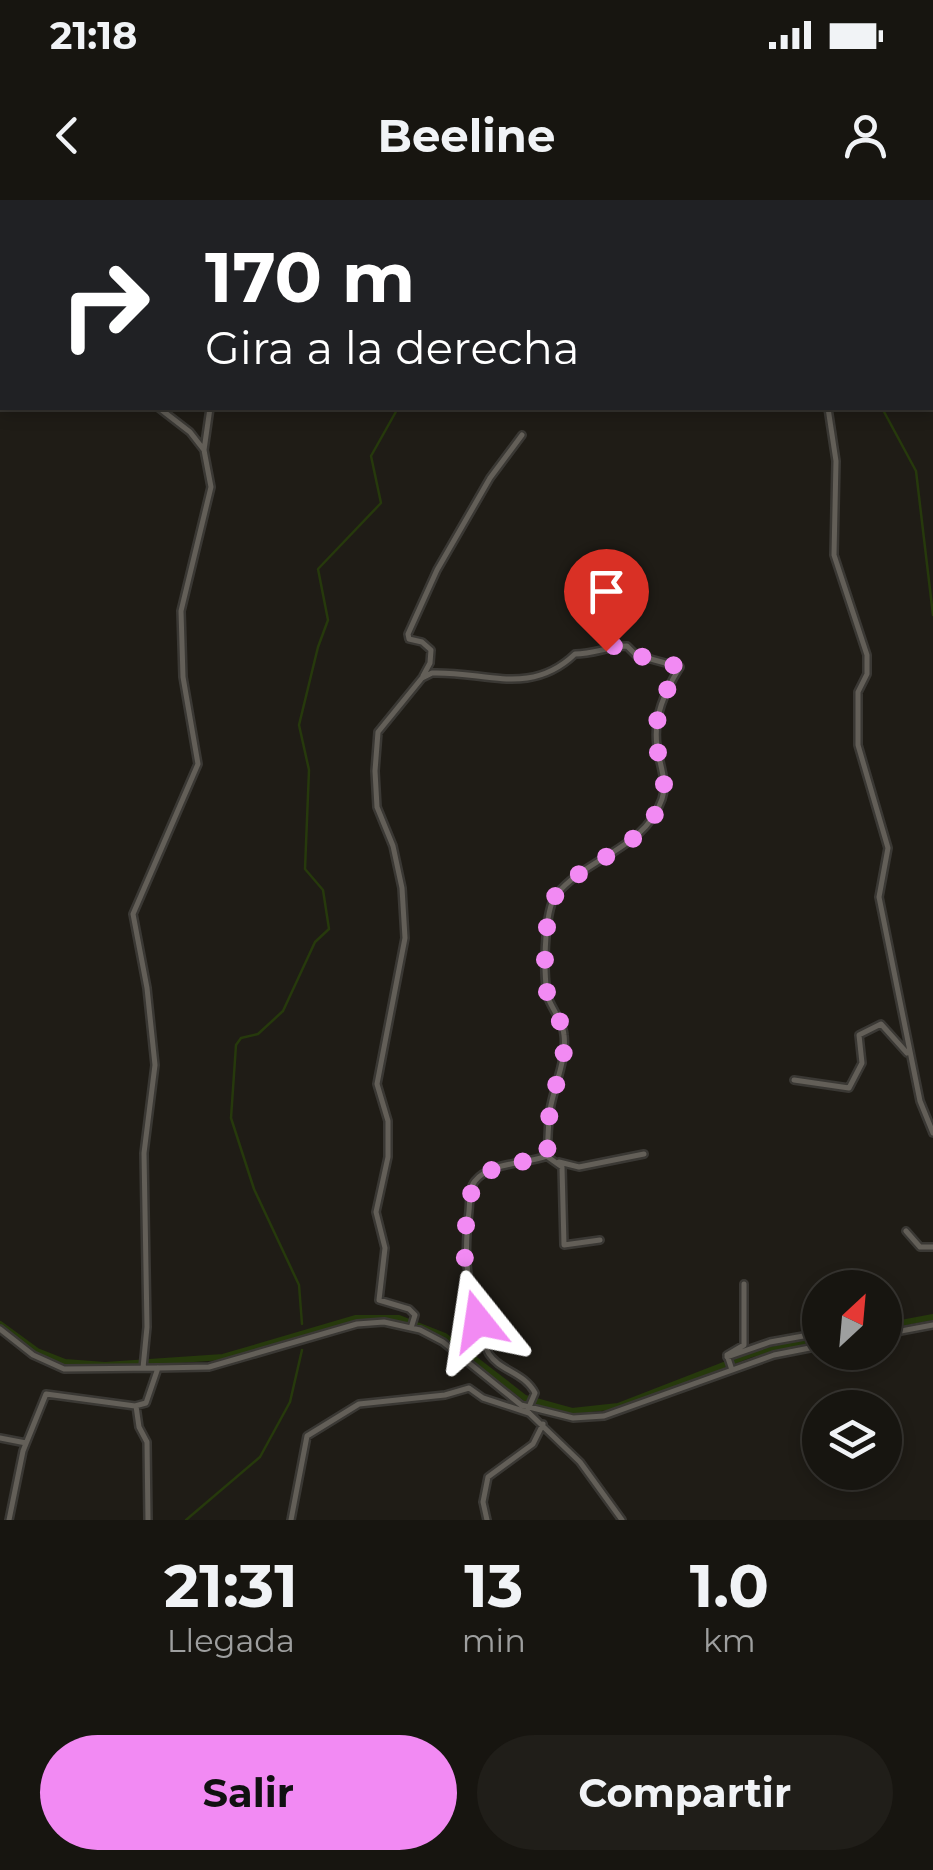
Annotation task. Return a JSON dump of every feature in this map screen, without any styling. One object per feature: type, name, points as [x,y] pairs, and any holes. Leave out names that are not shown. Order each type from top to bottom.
[{"type":"street","points":[[162,410],[190,432],[204,450]]},
{"type":"street","points":[[143,1368],[147,1326],[144,1153],[155,1065],[148,988],[133,914],[198,764],[183,676],[180,611],[212,487],[204,450],[210,410]]},
{"type":"street","points":[[828,410],[836,461],[834,555],[867,654],[867,674],[858,692],[858,745],[888,848],[879,897],[920,1101],[933,1132]]},
{"type":"street","points":[[411,1328],[415,1314],[409,1308],[379,1300],[385,1248],[376,1212],[388,1157],[388,1121],[377,1084],[404,938],[402,888],[393,846],[377,807],[378,732],[422,678],[430,662],[431,650],[422,642],[409,639],[408,634],[437,570],[490,478],[522,436]]},
{"type":"street","points":[[422,678],[434,672],[508,680],[536,678],[554,672],[575,654],[606,651],[614,646],[627,646],[636,655],[680,667],[666,689],[657,722],[656,743],[666,785],[662,802],[642,834],[578,876],[555,896],[547,912],[546,990],[564,1032],[550,1110],[547,1156]]},
{"type":"street","points":[[794,1080],[849,1088],[862,1063],[860,1032],[881,1024],[910,1057]]},
{"type":"street","points":[[526,1408],[535,1394],[512,1369],[495,1362],[486,1348],[466,1274],[464,1246],[472,1187],[477,1178],[523,1160],[547,1156],[580,1167],[644,1154]]},
{"type":"street","points":[[559,1162],[564,1244],[600,1240]]},
{"type":"street","points":[[906,1231],[920,1247],[933,1248]]},
{"type":"street","points":[[732,1370],[729,1352],[744,1345],[744,1284]]},
{"type":"street","points":[[0,1330],[33,1355],[64,1369],[209,1367],[357,1324],[384,1322],[411,1328],[443,1342],[526,1408],[580,1462],[622,1520]]},
{"type":"street","points":[[902,1331],[933,1325]]},
{"type":"street","points":[[728,1358],[770,1342],[802,1336]]},
{"type":"street","points":[[292,1520],[307,1436],[359,1404],[445,1395],[470,1388],[483,1398],[573,1418],[604,1416],[774,1355],[802,1350]]},
{"type":"street","points":[[9,1520],[26,1443],[46,1394],[136,1406],[146,1403],[158,1368]]},
{"type":"street","points":[[136,1406],[139,1427],[147,1442],[148,1520]]},
{"type":"street","points":[[487,1520],[483,1502],[488,1477],[533,1444],[542,1424]]},
{"type":"street","points":[[0,1438],[26,1443]]},
{"type":"waterway","points":[[302,1324],[299,1285],[254,1189],[231,1118],[236,1045],[241,1038],[258,1034],[283,1011],[315,942],[329,929],[323,890],[305,869],[309,770],[299,725],[328,620],[318,569],[381,503],[371,456],[397,410]]},
{"type":"waterway","points":[[883,410],[916,471],[933,615]]},
{"type":"waterway","points":[[902,1323],[933,1317]]},
{"type":"waterway","points":[[0,1324],[37,1351],[65,1362],[105,1365],[223,1357],[356,1318],[399,1318],[445,1336],[525,1398],[572,1411],[618,1406],[752,1354],[802,1343]]},
{"type":"waterway","points":[[186,1520],[260,1457],[290,1402],[302,1350]]},
{"type":"route","points":[[478,1321],[466,1274],[464,1246],[472,1187],[486,1173],[547,1156],[550,1110],[564,1046],[564,1032],[546,990],[547,912],[555,896],[578,876],[642,834],[662,802],[666,785],[656,743],[657,722],[666,689],[680,667],[636,655],[627,646],[614,646],[606,651]]}]
